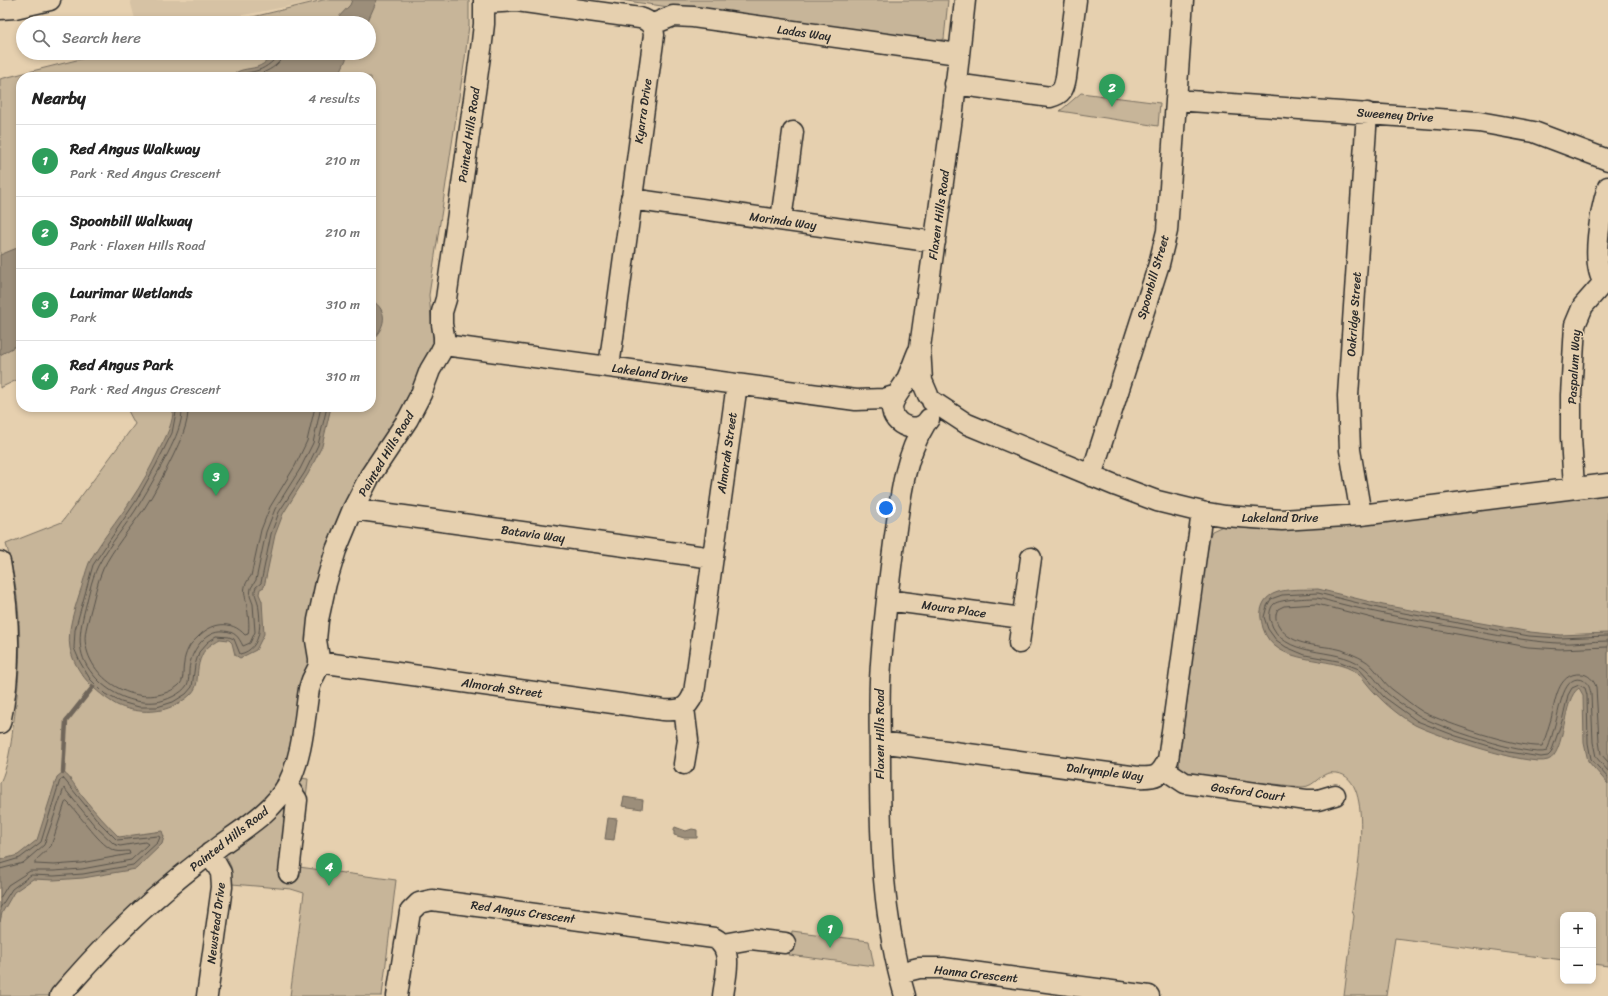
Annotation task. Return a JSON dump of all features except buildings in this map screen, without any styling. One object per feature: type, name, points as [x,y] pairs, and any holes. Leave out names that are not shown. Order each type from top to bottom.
[{"type":"street","points":[[5,11],[50,0]]},
{"type":"street","name":"Flaxen Hills Road","points":[[930,398],[922,381],[920,347],[956,84],[958,54],[965,0]]},
{"type":"street","points":[[956,84],[1050,97],[1058,95],[1064,89],[1076,0]]},
{"type":"street","name":"Spoonbill Street","points":[[1091,476],[1159,264],[1167,231],[1183,0]]},
{"type":"street","points":[[484,2],[517,1],[640,18],[647,20],[651,24]]},
{"type":"street","name":"Painted Hills Road","points":[[60,996],[104,946],[131,919],[210,853],[266,812],[278,799],[292,776],[300,752],[309,689],[320,662],[317,633],[326,583],[336,550],[353,509],[370,476],[408,419],[421,394],[430,370],[444,345],[442,312],[446,299],[481,50],[484,24],[484,2]]},
{"type":"street","name":"Ladas Way","points":[[651,24],[673,16],[693,17],[958,54]]},
{"type":"street","name":"Kyarra Drive","points":[[608,367],[654,36],[651,24]]},
{"type":"street","name":"Sweeney Drive","points":[[1176,100],[1448,119],[1506,126],[1534,132],[1608,160]]},
{"type":"street","name":"Oakridge Street","points":[[1361,515],[1350,450],[1348,396],[1368,113]]},
{"type":"street","points":[[781,220],[794,132]]},
{"type":"street","name":"Paspalum Way","points":[[1574,488],[1571,437],[1571,395],[1575,325],[1583,306],[1606,284],[1600,276],[1597,260],[1600,228],[1608,187]]},
{"type":"street","name":"Morinda Way","points":[[631,200],[935,242]]},
{"type":"street","name":"Lakeland Drive","points":[[444,345],[856,400],[884,398],[899,394]]},
{"type":"street","name":"Flaxen Hills Road","points":[[899,394],[920,347]]},
{"type":"street","name":"Almorah Street","points":[[320,662],[663,710],[676,711],[684,708],[691,701],[694,693],[737,384]]},
{"type":"street","points":[[912,388],[918,389],[930,398],[933,408],[926,423],[913,428],[907,427],[895,418],[892,408],[894,401],[899,394],[912,388]]},
{"type":"street","name":"Lakeland Drive","points":[[930,398],[967,424],[1091,476],[1157,500],[1202,512],[1251,519],[1282,520],[1361,515],[1608,484]]},
{"type":"street","name":"Lakeland Drive","points":[[856,400],[895,418]]},
{"type":"street","name":"Flaxen Hills Road","points":[[895,418],[902,437],[905,471]]},
{"type":"street","name":"Flaxen Hills Road","points":[[905,996],[893,947],[883,878],[881,837],[880,682],[887,600],[905,471],[916,439],[926,423]]},
{"type":"street","name":"Lakeland Drive","points":[[926,423],[967,424]]},
{"type":"street","name":"Batavia Way","points":[[353,509],[713,558]]},
{"type":"street","points":[[1164,769],[1169,755],[1202,512]]},
{"type":"street","points":[[1019,643],[1031,558]]},
{"type":"street","points":[[0,562],[9,633],[6,689],[0,723]]},
{"type":"street","name":"Moura Place","points":[[887,600],[1022,618]]},
{"type":"street","points":[[684,708],[688,740],[684,764]]},
{"type":"street","name":"Dalrymple Way","points":[[880,742],[1138,777],[1151,778],[1158,775],[1164,769]]},
{"type":"street","name":"Gosford Court","points":[[1164,769],[1185,783],[1306,800],[1318,800],[1335,795]]},
{"type":"street","points":[[287,785],[298,800],[289,873]]},
{"type":"street","name":"Newstead Drive","points":[[207,996],[222,887],[221,873],[210,853]]},
{"type":"street","name":"Red Angus Crescent","points":[[397,996],[410,912],[419,903],[425,900],[441,900],[703,936],[714,938],[723,944]]},
{"type":"street","points":[[723,996],[727,955],[723,944],[751,939],[785,943]]},
{"type":"street","name":"Hanna Crescent","points":[[899,973],[919,968],[943,968],[1149,996]]},
{"type":"shaded area","points":[[130,0],[321,0],[238,16],[134,16]]},
{"type":"shaded area","points":[[323,0],[469,0],[469,25],[465,58],[429,295],[434,347],[409,398],[360,476],[294,727],[288,765],[277,789],[53,996],[0,996],[0,783],[7,763],[11,742],[18,681],[20,635],[16,589],[6,544],[62,522],[135,424],[129,412],[376,412],[376,72],[28,72],[77,60],[376,60],[376,16],[257,16]]},
{"type":"shaded area","points":[[620,0],[948,0],[944,39],[927,44]]},
{"type":"shaded area","points":[[16,75],[16,380],[0,388],[0,79]]},
{"type":"shaded area","points":[[1081,93],[1160,103],[1158,126],[1060,111]]},
{"type":"shaded area","points":[[1608,492],[1608,966],[1596,964],[1596,912],[1560,912],[1560,960],[1395,938],[1386,996],[1344,996],[1354,916],[1352,910],[1357,878],[1361,834],[1357,793],[1349,780],[1337,773],[1331,773],[1322,776],[1307,786],[1302,787],[1190,775],[1180,769],[1179,760],[1208,540],[1212,531],[1223,526],[1266,530],[1353,525]]},
{"type":"shaded area","points":[[300,778],[308,779],[299,867],[396,880],[382,996],[290,996],[304,893],[291,889],[232,884],[231,867],[225,854]]},
{"type":"shaded area","points":[[792,931],[869,941],[874,966],[789,955]]},
{"type":"water","points":[[352,0],[377,0],[370,16],[340,16],[350,5]]},
{"type":"water","points":[[269,60],[346,60],[340,72],[238,72],[260,66]]},
{"type":"water","points":[[16,248],[16,346],[0,355],[0,255]]},
{"type":"water","points":[[376,303],[383,314],[380,331],[376,336]]},
{"type":"water","points":[[330,412],[322,446],[308,474],[283,514],[275,535],[264,587],[260,589],[259,594],[262,601],[264,634],[256,650],[240,658],[235,655],[232,643],[229,640],[220,639],[203,652],[199,663],[197,683],[192,693],[185,699],[169,708],[162,710],[131,710],[117,705],[102,695],[82,674],[76,666],[70,648],[69,635],[73,614],[89,563],[98,547],[143,482],[169,429],[173,413]]},
{"type":"water","points":[[1295,589],[1318,589],[1383,605],[1530,632],[1560,635],[1608,633],[1608,784],[1588,761],[1584,743],[1583,695],[1579,688],[1574,694],[1570,703],[1558,748],[1554,756],[1548,760],[1538,761],[1522,759],[1482,749],[1426,730],[1410,722],[1394,710],[1373,691],[1357,673],[1346,667],[1291,655],[1279,649],[1269,641],[1263,628],[1261,613],[1263,604],[1267,598],[1279,592]]},
{"type":"water","points":[[63,772],[69,777],[91,807],[119,837],[162,831],[164,837],[162,844],[136,869],[83,878],[54,880],[33,879],[14,892],[2,913],[0,922],[0,860],[18,855],[37,840],[57,777]]},
{"type":"water","points":[[624,797],[643,800],[642,809],[622,806]]},
{"type":"water","points":[[608,818],[617,819],[614,840],[605,839]]},
{"type":"water","points":[[675,827],[686,831],[692,829],[697,830],[697,838],[684,838],[674,835]]},
{"type":"waterway","points":[[63,772],[66,721],[93,687]]},
{"type":"place","name":"Spoonbill Walkway","points":[[1112,107]]},
{"type":"place","name":"Laurimar Wetlands","points":[[216,496]]},
{"type":"place","name":"Red Angus Park","points":[[329,886]]},
{"type":"place","name":"Red Angus Walkway","points":[[830,948]]}]
